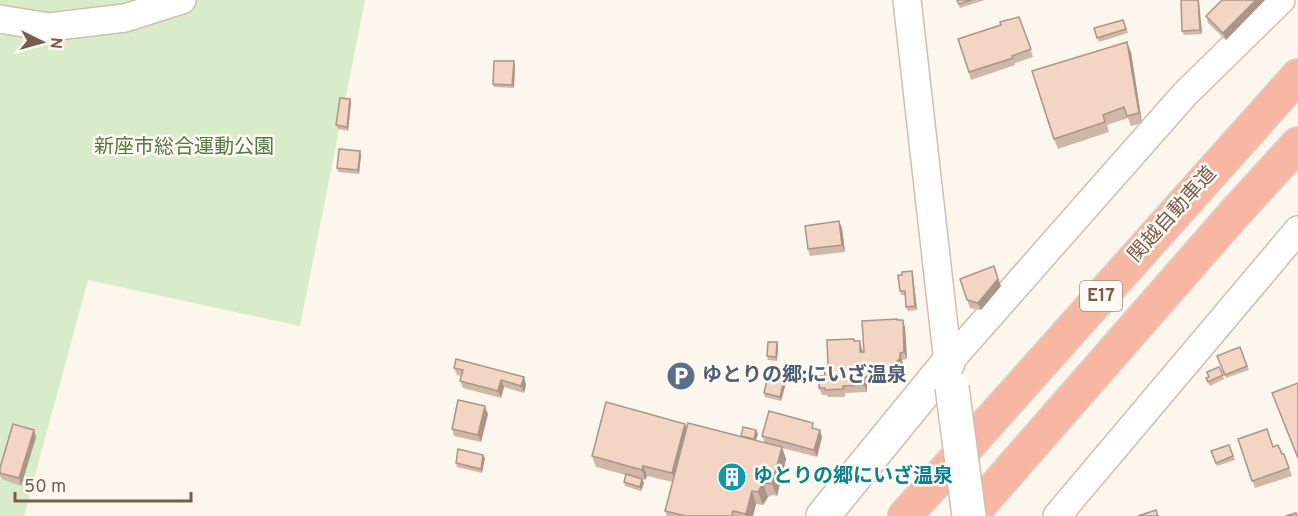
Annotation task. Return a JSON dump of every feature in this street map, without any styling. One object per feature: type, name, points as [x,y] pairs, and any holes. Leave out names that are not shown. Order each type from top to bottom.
[{"type":"highway","name":"関越自動車道","points":[[905,516],[1298,76]]},
{"type":"highway","name":"E17","points":[[969,516],[1298,144]]},
{"type":"street","points":[[0,19],[49,27],[125,18],[182,0]]},
{"type":"street","points":[[907,0],[950,375],[969,516]]},
{"type":"street","points":[[823,516],[950,375],[1185,94],[1281,0]]},
{"type":"street","points":[[1057,516],[1298,230]]},
{"type":"green space","name":"新座市総合運動公園","points":[[0,0],[365,0],[300,326],[88,280],[24,516],[0,516]]},
{"type":"building","points":[[957,0],[972,0],[959,4]]},
{"type":"building","points":[[1181,0],[1198,0],[1200,30],[1182,31]]},
{"type":"building","points":[[1222,0],[1256,0],[1223,33],[1206,16]]},
{"type":"building","points":[[1019,17],[1031,49],[1012,56],[1013,58],[969,72],[958,39]]},
{"type":"building","points":[[1123,20],[1126,29],[1097,38],[1094,28]]},
{"type":"building","points":[[1127,42],[1139,113],[1127,116],[1124,107],[1103,115],[1105,122],[1054,139],[1032,71]]},
{"type":"building","points":[[494,61],[514,61],[512,85],[493,84]]},
{"type":"building","points":[[340,98],[350,99],[347,127],[336,125]]},
{"type":"building","points":[[339,149],[360,151],[358,170],[337,168]]},
{"type":"building","points":[[839,221],[842,245],[808,249],[805,226]]},
{"type":"building","points":[[994,266],[998,279],[978,303],[967,300],[960,279]]},
{"type":"building","points":[[912,271],[915,306],[906,307],[905,291],[900,291],[898,275]]},
{"type":"building","points":[[903,320],[904,352],[900,353],[900,358],[885,375],[864,377],[864,385],[843,386],[843,389],[819,388],[819,376],[825,376],[824,366],[828,365],[827,340],[854,339],[854,341],[860,341],[860,352],[864,352],[862,321]]},
{"type":"building","points":[[768,342],[777,342],[776,357],[767,356]]},
{"type":"building","points":[[1240,347],[1247,366],[1225,375],[1217,356]]},
{"type":"building","points":[[456,359],[524,377],[521,386],[501,380],[498,391],[460,381],[463,370],[454,368]]},
{"type":"building","points":[[1219,367],[1223,375],[1208,382],[1207,372]]},
{"type":"building","points":[[768,375],[784,379],[780,397],[764,393]]},
{"type":"building","points":[[1298,383],[1298,458],[1272,393]]},
{"type":"building","points":[[458,400],[485,406],[478,435],[452,429]]},
{"type":"building","points":[[606,402],[685,424],[672,473],[643,466],[642,470],[592,456]]},
{"type":"building","points":[[769,411],[813,423],[812,428],[820,430],[814,450],[762,436]]},
{"type":"building","name":"ゆとりの郷にいざ温泉","points":[[688,423],[782,447],[772,484],[763,484],[758,492],[752,491],[746,514],[733,511],[732,516],[686,516],[665,511]]},
{"type":"building","points":[[13,424],[34,430],[19,478],[0,473]]},
{"type":"building","points":[[743,427],[756,430],[754,439],[741,436]]},
{"type":"building","points":[[1267,429],[1273,447],[1278,445],[1289,468],[1252,481],[1238,439]]},
{"type":"building","points":[[1229,445],[1233,456],[1216,463],[1211,451]]},
{"type":"building","points":[[458,449],[483,455],[481,469],[456,463]]},
{"type":"building","points":[[626,474],[642,479],[640,487],[624,482]]},
{"type":"building","points":[[1156,510],[1158,516],[1138,516]]},
{"type":"place","name":"ゆとりの郷;にいざ温泉","points":[[681,376]]},
{"type":"place","name":"ゆとりの郷にいざ温泉","points":[[732,477]]}]
